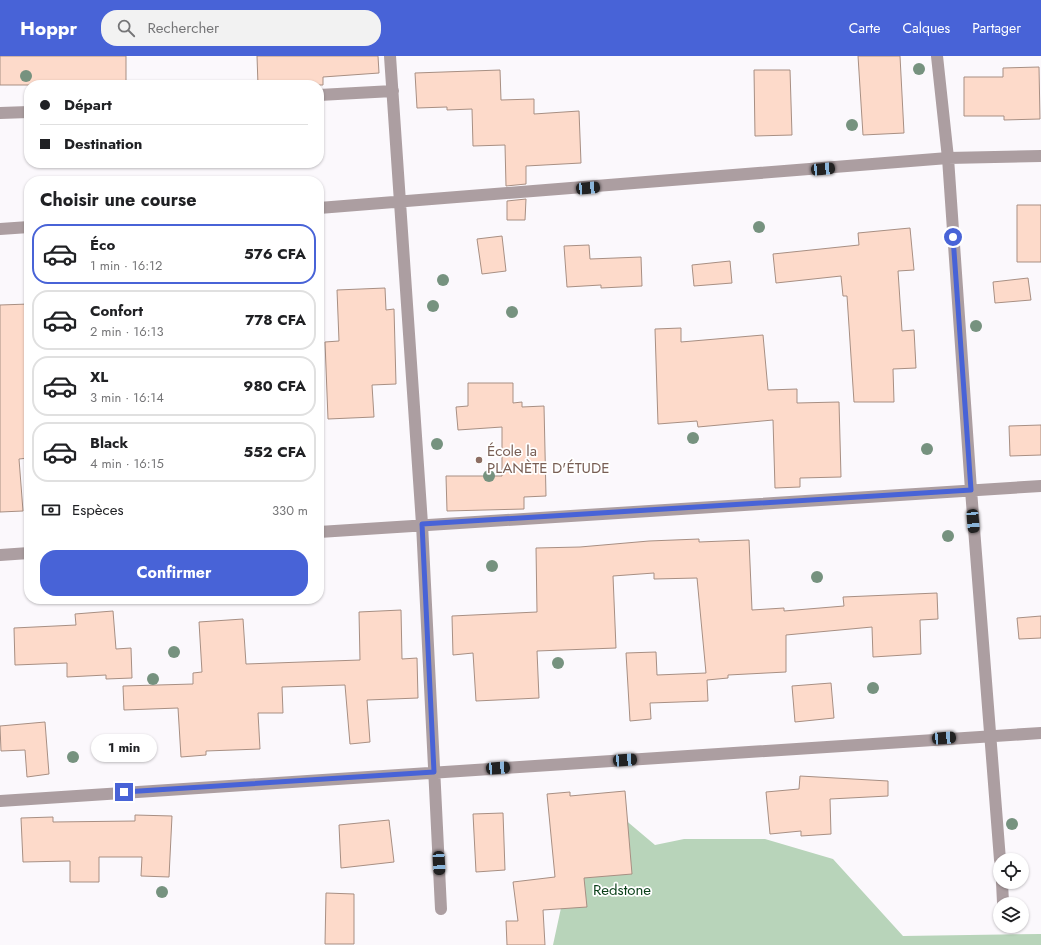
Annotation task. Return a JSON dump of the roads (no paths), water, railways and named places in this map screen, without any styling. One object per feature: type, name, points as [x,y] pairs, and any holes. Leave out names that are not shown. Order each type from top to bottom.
[{"type":"street","points":[[390,56],[422,524],[441,909]]},
{"type":"street","points":[[937,56],[948,158],[971,490],[999,853]]},
{"type":"street","points":[[324,95],[393,91]]},
{"type":"street","points":[[0,113],[24,112]]},
{"type":"street","points":[[324,208],[400,203],[948,158],[1041,156]]},
{"type":"street","points":[[0,229],[24,227]]},
{"type":"street","points":[[324,532],[422,524],[1041,486]]},
{"type":"street","points":[[0,555],[24,553]]},
{"type":"street","points":[[0,801],[991,735],[1041,733]]},
{"type":"place","name":"École la PLANÈTE D'ÉTUDE","points":[[479,460]]},
{"type":"park label","name":"Redstone","points":[[622,890]]}]
